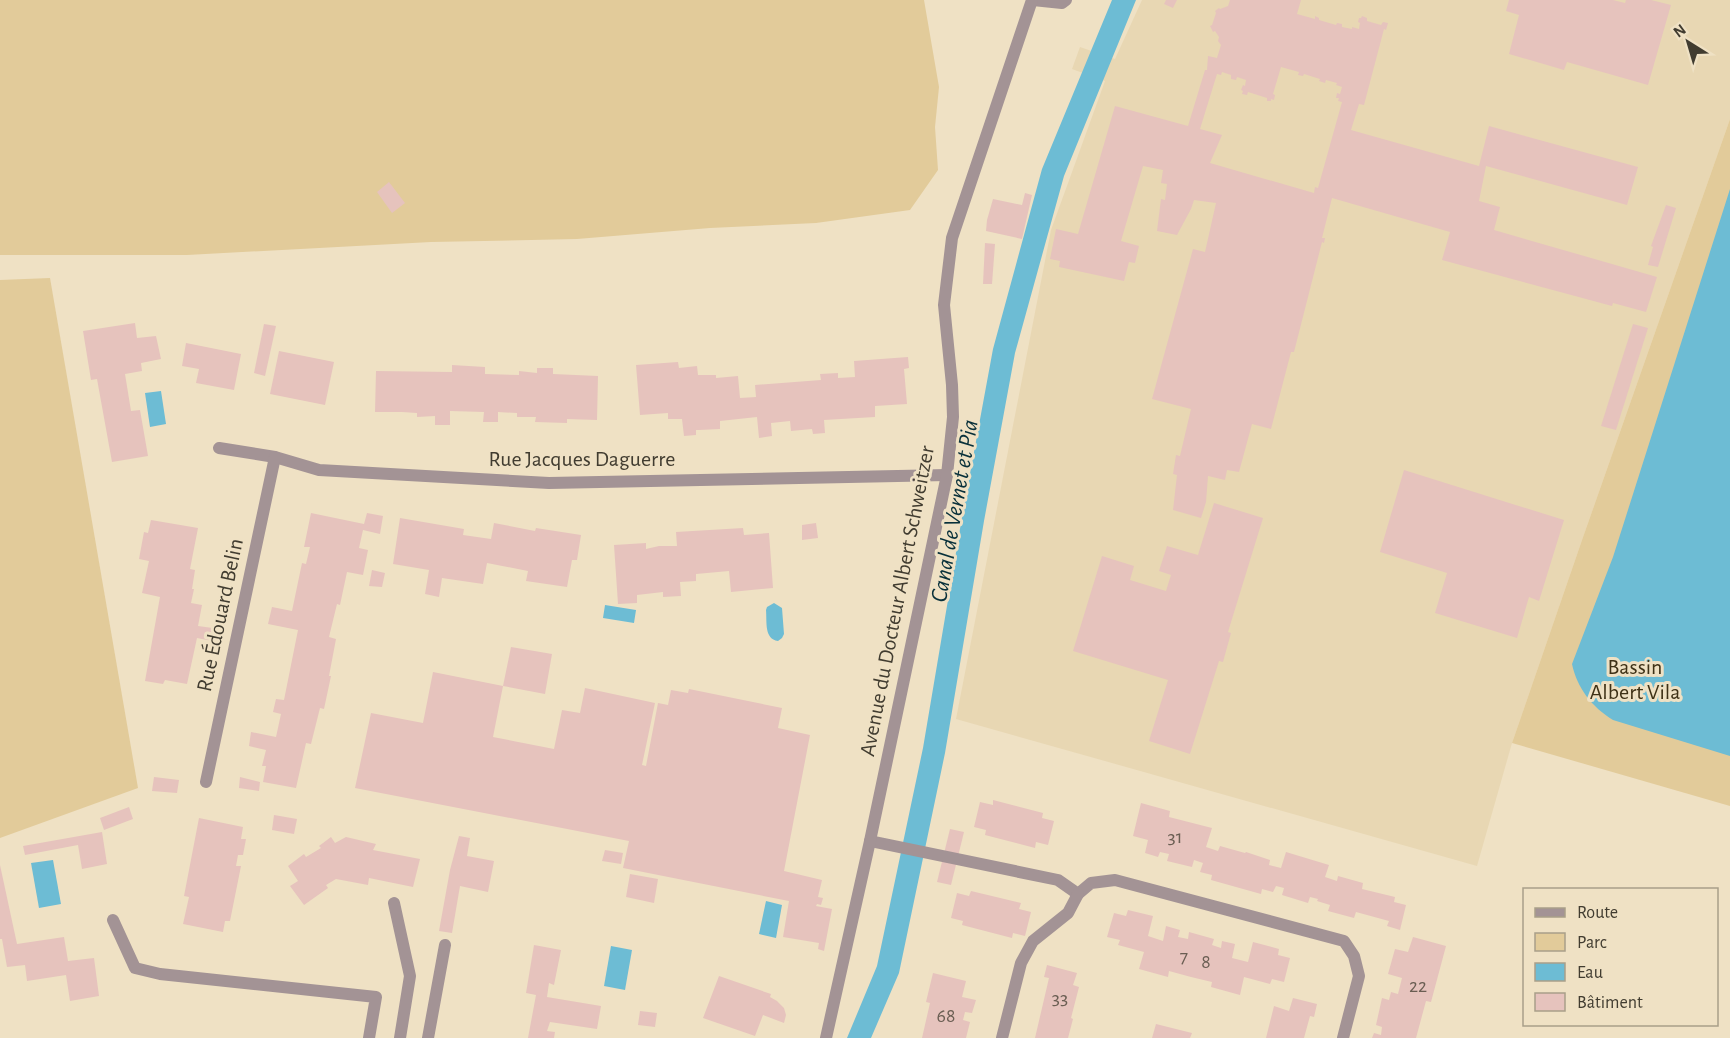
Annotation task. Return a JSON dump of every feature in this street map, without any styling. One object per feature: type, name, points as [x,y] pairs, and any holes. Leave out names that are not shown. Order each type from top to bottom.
[{"type":"street","points":[[1032,0],[1062,3],[1066,0]]},
{"type":"street","name":"Avenue du Docteur Albert Schweitzer","points":[[826,1038],[947,475],[953,417],[944,305],[952,238],[1032,0]]},
{"type":"street","name":"Rue Jacques Daguerre","points":[[219,448],[275,457],[319,470],[549,483],[947,475]]},
{"type":"street","name":"Rue Édouard Belin","points":[[206,782],[275,457]]},
{"type":"street","points":[[870,841],[1058,880],[1078,894]]},
{"type":"street","points":[[1002,1038],[1022,963],[1033,941],[1068,913],[1078,894],[1091,883],[1115,880],[1344,941],[1354,956],[1359,976],[1342,1038]]},
{"type":"street","points":[[394,903],[411,976],[400,1038]]},
{"type":"street","points":[[112,921],[135,968],[160,974],[376,998],[369,1038]]},
{"type":"street","points":[[428,1038],[445,945]]},
{"type":"shaded area","points":[[1142,0],[1730,0],[1730,119],[1512,743],[1477,866],[956,719],[1051,230],[1105,81],[1072,69],[1080,47],[1115,59]]},
{"type":"green space","points":[[0,0],[924,0],[939,87],[935,127],[938,170],[910,210],[816,223],[710,228],[577,239],[431,242],[187,255],[0,255]]},
{"type":"green space","name":"Bassin Albert Vila","points":[[1730,119],[1730,806],[1512,743]]},
{"type":"green space","points":[[50,278],[138,788],[0,838],[0,280]]},
{"type":"water","name":"Canal de Vernet et Pia","points":[[1112,0],[1136,0],[1064,176],[1015,353],[945,753],[899,973],[871,1038],[847,1038],[877,966],[923,748],[993,349],[1042,169]]},
{"type":"water","name":"Bassin Albert Vila","points":[[1730,189],[1730,756],[1613,720],[1586,696],[1572,664],[1613,557]]},
{"type":"water","points":[[161,391],[166,424],[150,427],[145,393]]},
{"type":"water","points":[[774,603],[782,608],[784,634],[778,641],[770,637],[767,625],[766,610]]},
{"type":"water","points":[[605,605],[636,610],[634,623],[603,618]]},
{"type":"water","points":[[53,860],[61,904],[39,908],[31,863]]},
{"type":"water","points":[[766,901],[782,905],[776,938],[759,934]]},
{"type":"water","points":[[611,946],[632,950],[625,990],[604,986]]},
{"type":"building","points":[[1166,0],[1177,0],[1173,8],[1164,4]]},
{"type":"building","points":[[1230,0],[1301,0],[1297,14],[1315,19],[1315,16],[1319,20],[1336,25],[1337,23],[1342,24],[1342,27],[1359,29],[1360,23],[1358,22],[1362,16],[1367,18],[1367,21],[1381,25],[1383,22],[1388,23],[1386,30],[1384,29],[1364,105],[1359,104],[1351,130],[1479,166],[1489,126],[1638,167],[1627,205],[1486,166],[1479,201],[1500,207],[1494,230],[1657,277],[1646,312],[1613,303],[1612,306],[1442,260],[1450,232],[1332,198],[1322,238],[1325,238],[1324,243],[1322,242],[1294,352],[1291,352],[1271,429],[1252,424],[1239,472],[1227,470],[1225,480],[1208,476],[1206,502],[1201,518],[1173,510],[1177,475],[1173,474],[1176,455],[1180,456],[1191,409],[1152,399],[1193,249],[1205,252],[1216,203],[1194,200],[1177,235],[1157,231],[1161,199],[1165,200],[1167,184],[1161,183],[1163,170],[1143,166],[1121,241],[1139,246],[1135,263],[1129,262],[1124,281],[1059,267],[1060,261],[1050,259],[1056,229],[1078,234],[1115,106],[1188,126],[1205,70],[1207,70],[1208,56],[1217,58],[1221,45],[1218,41],[1219,37],[1210,26],[1215,11],[1228,6]],"holes":[[[1281,67],[1299,72],[1298,75],[1303,76],[1304,74],[1325,83],[1326,80],[1337,83],[1336,85],[1342,87],[1336,98],[1342,102],[1318,188],[1315,187],[1314,193],[1210,163],[1222,135],[1200,129],[1217,74],[1221,75],[1222,72],[1231,75],[1231,79],[1236,80],[1237,77],[1246,80],[1241,90],[1242,94],[1247,95],[1248,92],[1271,101],[1271,99],[1274,100],[1275,95],[1273,94]]]},
{"type":"building","points":[[1509,0],[1613,0],[1625,3],[1626,0],[1651,0],[1671,5],[1648,85],[1567,62],[1564,70],[1509,54],[1519,15],[1506,11]]},
{"type":"building","points":[[389,182],[405,203],[392,213],[377,192]]},
{"type":"building","points":[[1025,193],[1032,195],[1022,239],[986,231],[993,199],[1022,205]]},
{"type":"building","points":[[1666,205],[1676,208],[1658,267],[1648,265],[1653,247],[1651,246]]},
{"type":"building","points":[[985,243],[995,244],[992,284],[983,284]]},
{"type":"building","points":[[135,323],[137,338],[156,336],[161,359],[141,363],[142,371],[125,374],[131,411],[140,410],[148,456],[112,462],[97,379],[91,380],[83,331]]},
{"type":"building","points":[[264,324],[276,326],[265,376],[254,373]]},
{"type":"building","points":[[1633,324],[1648,328],[1616,430],[1601,426]]},
{"type":"building","points":[[186,343],[241,354],[234,390],[196,383],[199,369],[182,366]]},
{"type":"building","points":[[279,351],[334,362],[325,405],[270,394]]},
{"type":"building","points":[[908,357],[909,368],[904,369],[907,404],[875,406],[875,417],[824,420],[825,433],[813,434],[812,429],[791,431],[790,421],[771,423],[772,436],[759,438],[757,417],[720,421],[720,429],[696,430],[696,435],[684,436],[682,419],[668,419],[668,413],[640,415],[636,365],[678,362],[679,368],[697,366],[698,375],[716,375],[716,378],[738,376],[740,398],[756,397],[755,385],[821,380],[820,374],[838,373],[838,378],[855,377],[854,361]]},
{"type":"building","points":[[452,365],[485,367],[485,374],[519,375],[519,371],[537,373],[537,368],[553,368],[553,374],[598,376],[597,420],[567,419],[567,423],[535,422],[536,417],[517,417],[517,413],[498,412],[498,422],[483,422],[484,412],[450,411],[450,425],[435,425],[435,416],[417,417],[417,413],[375,412],[376,371],[452,372]]},
{"type":"building","points":[[1404,470],[1564,520],[1539,601],[1529,597],[1517,638],[1435,613],[1447,573],[1380,552]]},
{"type":"building","points":[[1214,503],[1263,518],[1228,632],[1231,633],[1223,662],[1219,661],[1190,754],[1149,741],[1168,680],[1073,651],[1102,556],[1134,566],[1130,580],[1166,591],[1171,575],[1159,571],[1167,546],[1198,555]]},
{"type":"building","points":[[311,513],[364,524],[367,513],[383,516],[380,534],[363,530],[359,548],[368,550],[363,575],[347,572],[340,605],[337,604],[329,637],[336,639],[324,709],[320,708],[311,744],[306,743],[296,788],[263,782],[266,766],[262,766],[266,750],[249,746],[251,732],[276,737],[281,714],[273,712],[276,699],[284,700],[298,630],[268,624],[272,607],[292,611],[302,563],[306,564],[310,547],[304,547]]},
{"type":"building","points":[[400,518],[464,529],[463,535],[491,539],[494,523],[535,531],[536,528],[581,535],[577,560],[572,560],[567,587],[526,581],[528,571],[487,563],[483,584],[442,578],[439,597],[425,594],[429,570],[393,564]]},
{"type":"building","points":[[151,520],[198,528],[190,569],[195,570],[191,603],[202,605],[198,626],[220,629],[217,642],[197,638],[187,684],[165,680],[163,684],[145,681],[160,597],[142,593],[149,561],[139,559],[144,532],[148,533]]},
{"type":"building","points":[[816,523],[818,538],[802,540],[802,525]]},
{"type":"building","points":[[743,528],[744,535],[769,533],[773,588],[731,592],[729,571],[696,574],[696,581],[680,582],[681,596],[663,597],[663,592],[637,595],[637,603],[618,604],[614,545],[646,543],[646,549],[677,546],[676,532]]},
{"type":"building","points":[[372,570],[385,573],[382,587],[369,586]]},
{"type":"building","points":[[511,647],[552,654],[545,694],[503,686]]},
{"type":"building","points":[[433,672],[503,686],[493,737],[554,749],[562,710],[580,713],[585,688],[655,703],[642,765],[646,766],[658,703],[668,705],[671,690],[688,693],[689,689],[782,708],[778,728],[810,735],[784,871],[822,880],[818,897],[823,898],[821,905],[816,906],[832,909],[824,951],[818,949],[819,943],[783,937],[789,901],[623,868],[629,841],[355,788],[371,713],[423,723]]},
{"type":"building","points":[[154,777],[179,780],[177,793],[152,791]]},
{"type":"building","points":[[240,777],[260,782],[259,791],[239,788]]},
{"type":"building","points":[[993,800],[1043,813],[1042,818],[1054,821],[1048,845],[1036,842],[1035,848],[985,835],[986,830],[974,827],[980,802],[993,805]]},
{"type":"building","points":[[1141,803],[1170,811],[1169,817],[1212,828],[1206,847],[1218,851],[1220,846],[1246,852],[1270,860],[1269,865],[1281,868],[1286,852],[1329,865],[1325,877],[1337,881],[1338,876],[1363,883],[1362,889],[1395,897],[1394,902],[1406,905],[1400,930],[1387,926],[1389,921],[1356,912],[1354,918],[1328,911],[1330,905],[1317,901],[1318,899],[1310,897],[1308,903],[1282,895],[1284,888],[1276,886],[1273,892],[1262,889],[1261,894],[1211,880],[1212,875],[1200,872],[1203,863],[1194,860],[1192,867],[1167,861],[1169,854],[1160,852],[1158,857],[1145,853],[1148,840],[1133,836]]},
{"type":"building","points":[[129,807],[133,819],[104,830],[100,818]]},
{"type":"building","points":[[274,815],[297,819],[294,834],[272,830]]},
{"type":"building","points":[[199,818],[243,827],[241,839],[246,839],[243,855],[238,855],[236,866],[241,866],[230,921],[225,921],[223,932],[183,924],[189,897],[184,896]]},
{"type":"building","points":[[950,829],[964,832],[951,885],[937,882]]},
{"type":"building","points":[[102,832],[107,864],[82,869],[78,845],[25,855],[23,846]]},
{"type":"building","points":[[459,836],[470,838],[467,856],[494,861],[488,892],[460,886],[452,933],[439,931],[450,870]]},
{"type":"building","points":[[331,837],[335,843],[346,837],[376,844],[373,850],[420,859],[413,887],[369,878],[368,885],[336,879],[326,885],[328,888],[304,905],[290,886],[298,881],[288,866],[304,854],[306,857],[321,848],[319,846]]},
{"type":"building","points":[[605,850],[623,853],[621,864],[602,861]]},
{"type":"building","points":[[0,865],[17,944],[64,937],[68,961],[94,958],[99,996],[70,1001],[66,975],[27,981],[25,965],[7,967],[2,939],[0,939]]},
{"type":"building","points":[[630,874],[658,879],[654,903],[626,897]]},
{"type":"building","points":[[971,891],[1021,903],[1019,909],[1031,912],[1025,936],[1013,933],[1012,938],[962,925],[963,921],[951,918],[957,893],[969,896]]},
{"type":"building","points":[[1128,910],[1153,916],[1148,936],[1163,941],[1166,926],[1180,930],[1178,937],[1188,939],[1189,932],[1214,939],[1212,945],[1221,948],[1222,941],[1235,944],[1232,958],[1248,962],[1253,942],[1279,949],[1278,955],[1290,958],[1284,982],[1272,979],[1270,984],[1244,977],[1240,995],[1211,987],[1212,982],[1169,971],[1168,977],[1139,969],[1144,952],[1118,945],[1120,940],[1107,937],[1114,913],[1126,916]]},
{"type":"building","points":[[1413,937],[1446,946],[1431,1002],[1426,1001],[1416,1038],[1372,1038],[1374,1033],[1381,1035],[1382,1027],[1376,1025],[1382,998],[1389,1000],[1391,992],[1398,994],[1402,978],[1388,974],[1395,949],[1408,952]]},
{"type":"building","points":[[534,945],[561,950],[554,985],[549,983],[547,997],[601,1006],[597,1029],[550,1022],[547,1031],[555,1032],[554,1038],[528,1038],[536,995],[526,993]]},
{"type":"building","points":[[1047,965],[1077,973],[1073,985],[1079,987],[1068,1038],[1035,1038],[1049,978],[1044,977]]},
{"type":"building","points":[[933,973],[966,981],[962,997],[976,1000],[972,1013],[965,1012],[963,1020],[970,1022],[966,1038],[922,1038],[930,1003],[926,1002]]},
{"type":"building","points":[[719,976],[771,994],[770,997],[784,1008],[786,1015],[784,1023],[763,1015],[755,1036],[703,1018]]},
{"type":"building","points":[[1293,998],[1317,1004],[1314,1017],[1310,1016],[1304,1038],[1266,1038],[1274,1006],[1289,1011]]},
{"type":"building","points":[[640,1011],[657,1013],[655,1027],[638,1025]]},
{"type":"building","points":[[1156,1024],[1192,1033],[1190,1038],[1152,1038]]}]
